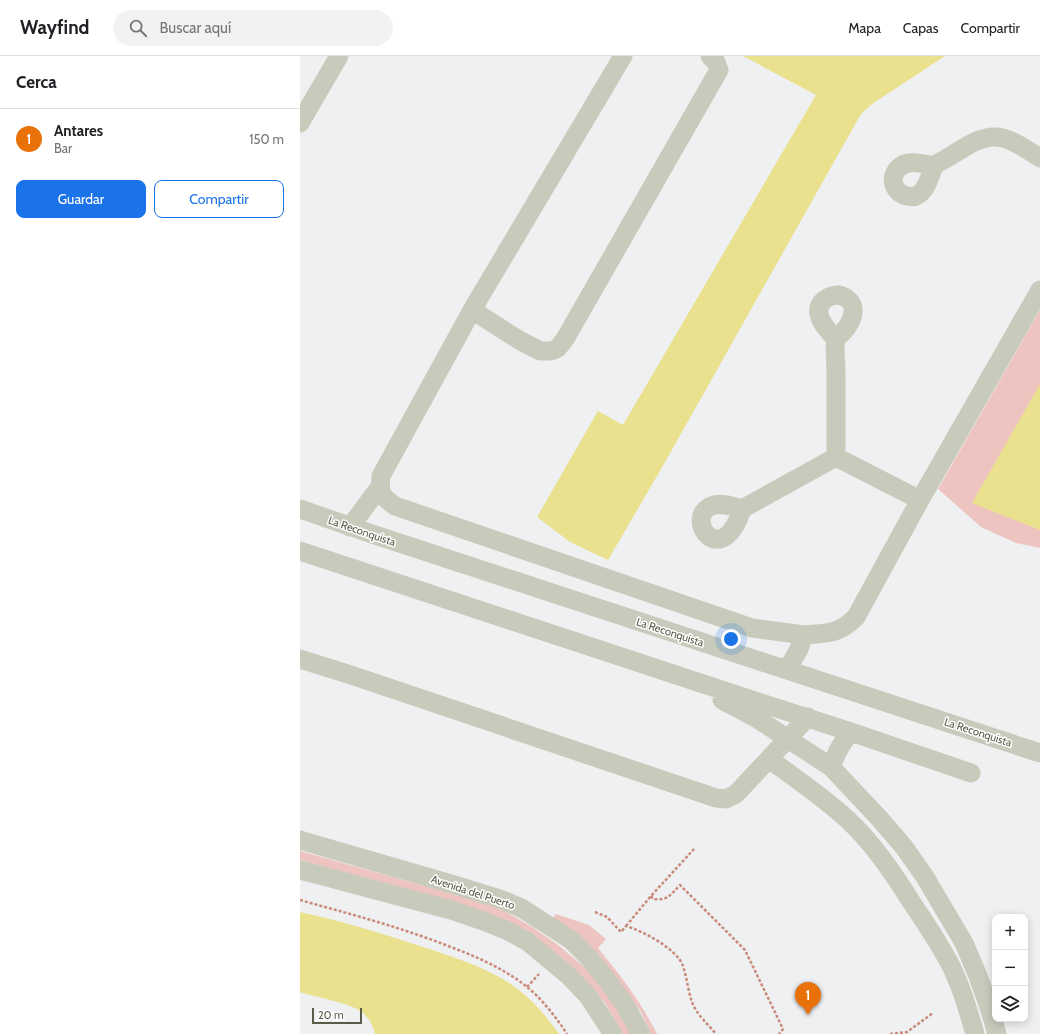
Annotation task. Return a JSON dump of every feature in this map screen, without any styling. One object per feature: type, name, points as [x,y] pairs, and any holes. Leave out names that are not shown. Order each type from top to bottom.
[{"type":"street","points":[[300,123],[339,56]]},
{"type":"street","points":[[350,527],[379,488],[381,476],[472,310],[623,56]]},
{"type":"street","points":[[472,310],[519,340],[540,351],[551,351],[558,348],[565,339],[719,70],[716,62],[710,56]]},
{"type":"street","points":[[934,165],[978,140],[996,137],[1015,143],[1040,158]]},
{"type":"street","points":[[379,488],[383,497],[395,506],[402,509],[752,628],[804,635],[833,632],[846,627],[856,617],[920,500],[1040,290]]},
{"type":"street","points":[[836,339],[836,457]]},
{"type":"street","points":[[836,457],[920,500]]},
{"type":"street","points":[[742,509],[836,457]]},
{"type":"street","name":"La Reconquista","points":[[300,509],[350,527],[1040,753]]},
{"type":"street","points":[[300,551],[808,717],[970,773]]},
{"type":"street","points":[[787,670],[799,649],[804,635]]},
{"type":"street","points":[[300,660],[351,675],[716,798],[726,799],[736,794],[808,717]]},
{"type":"street","points":[[679,676],[756,718],[831,767],[880,818],[904,847],[925,877],[964,943],[983,988],[997,1034]]},
{"type":"street","points":[[831,767],[841,743],[851,732]]},
{"type":"street","points":[[769,759],[818,795],[847,819],[872,846],[894,875],[926,923],[949,963],[963,995],[975,1034]]},
{"type":"street","name":"Avenida del Puerto","points":[[300,840],[461,887],[503,900],[523,909],[571,940],[589,958],[625,1005],[642,1034]]},
{"type":"street","points":[[300,870],[451,910],[508,931],[528,942],[569,976],[588,996],[613,1034]]},
{"type":"path","points":[[595,912],[607,917],[621,932],[651,896],[694,849]]},
{"type":"path","points":[[651,896],[652,899],[661,900],[668,898],[680,885],[745,950],[783,1029],[779,1034]]},
{"type":"path","points":[[300,900],[426,937],[473,955],[509,974],[527,987],[548,1008],[567,1034]]},
{"type":"path","points":[[626,926],[638,930],[670,949],[677,956],[683,965],[692,1003],[716,1034]]},
{"type":"path","points":[[890,1034],[907,1032],[933,1013]]},
{"type":"shaded area","points":[[743,56],[945,56],[872,104],[861,114],[664,464],[608,560],[570,542],[537,517],[598,411],[623,425],[816,95]]},
{"type":"shaded area","points":[[1040,310],[1040,548],[1016,543],[981,527],[938,489]]},
{"type":"shaded area","points":[[1040,384],[1040,530],[972,503]]},
{"type":"shaded area","points":[[300,851],[457,895],[503,910],[557,944],[590,972],[610,997],[632,1034],[623,1034],[605,1003],[584,978],[552,950],[456,903],[300,860]]},
{"type":"shaded area","points":[[300,912],[391,936],[481,968],[504,980],[528,997],[550,1021],[559,1034],[375,1034],[368,1018],[355,1008],[300,992]]},
{"type":"shaded area","points":[[556,914],[589,925],[606,939],[598,948],[630,990],[657,1034],[651,1034],[641,1012],[623,987],[553,918]]},
{"type":"place","name":"Antares","points":[[808,1015]]}]
